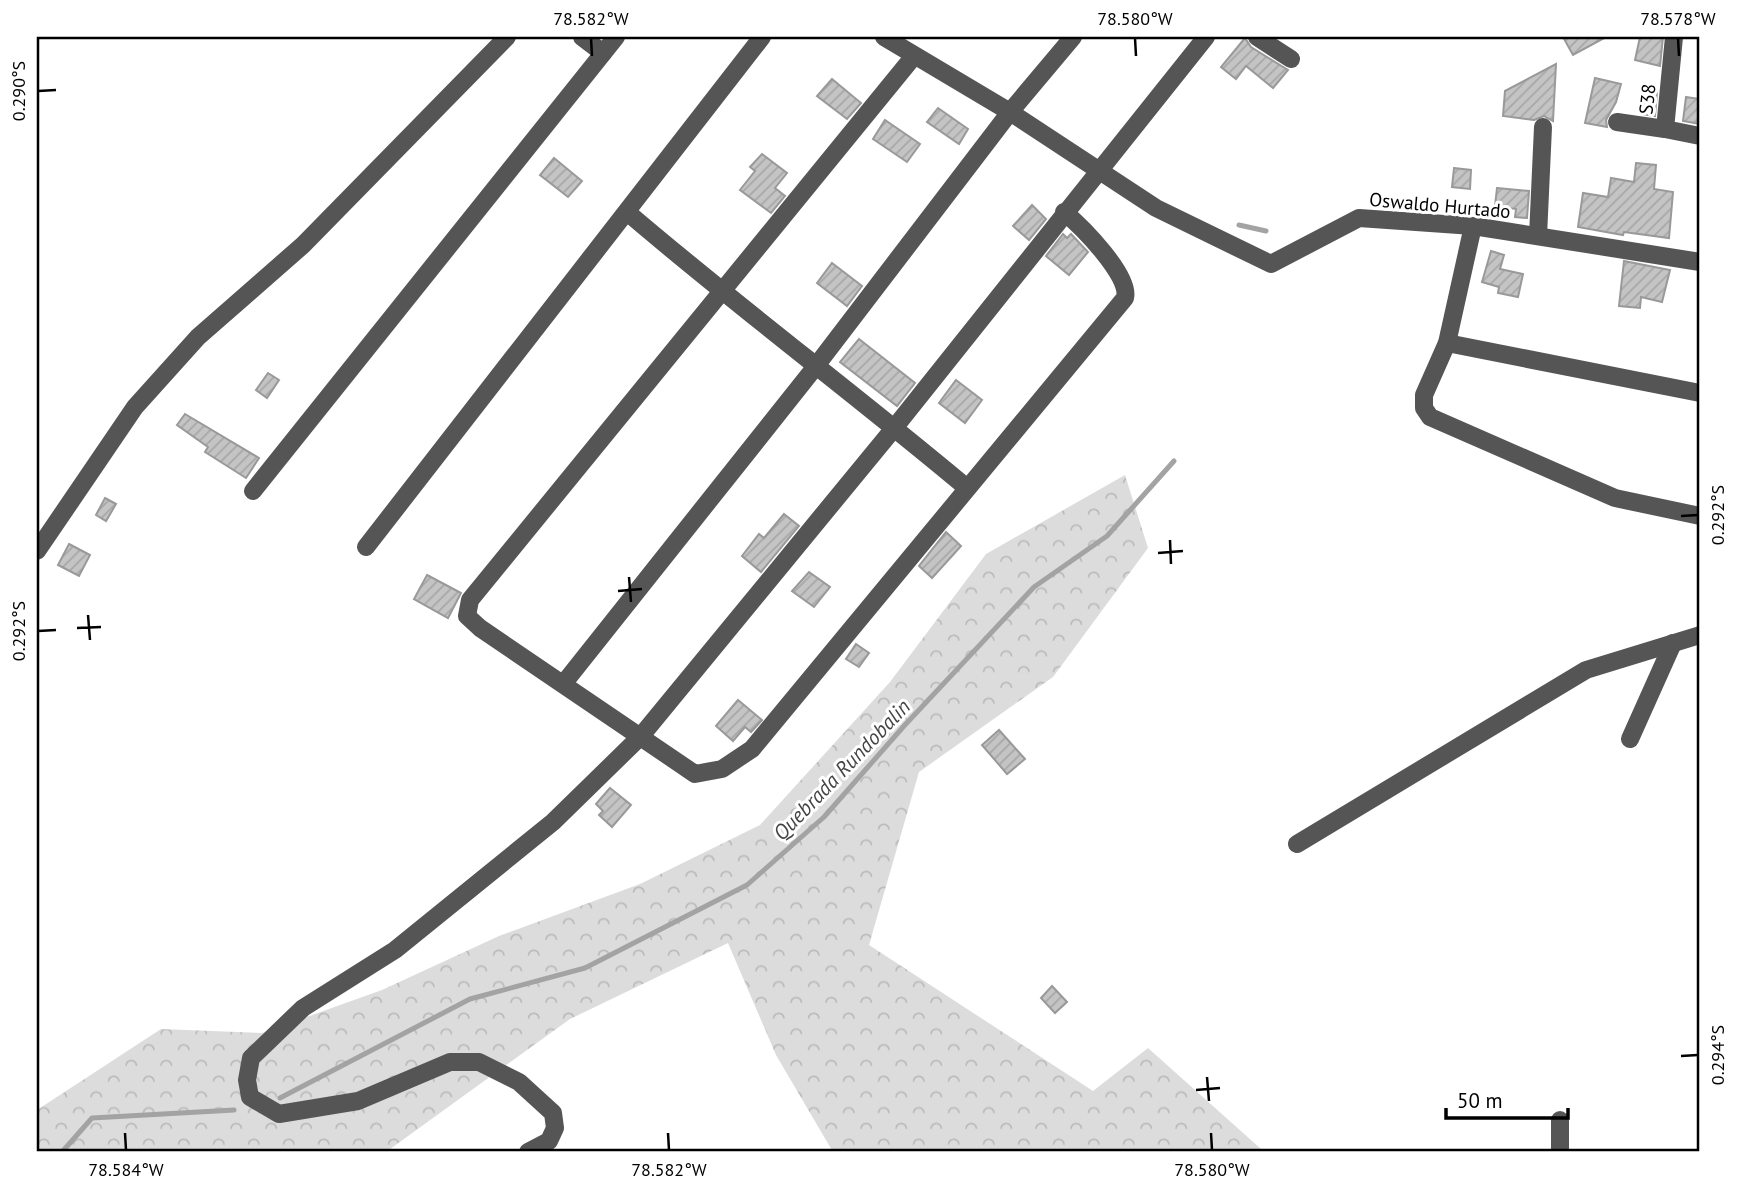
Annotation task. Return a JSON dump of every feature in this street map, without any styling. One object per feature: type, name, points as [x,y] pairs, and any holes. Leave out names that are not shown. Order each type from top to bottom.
[{"type":"street","points":[[37,551],[135,407],[198,337],[303,245],[507,37]]},
{"type":"street","points":[[582,37],[603,52]]},
{"type":"street","points":[[253,491],[616,37]]},
{"type":"street","points":[[366,547],[762,37]]},
{"type":"street","name":"Oswaldo Hurtado","points":[[884,37],[1010,112],[1156,208],[1271,264],[1359,218],[1473,226],[1700,262]]},
{"type":"street","points":[[564,683],[816,366],[1010,112],[1073,37]]},
{"type":"street","points":[[528,1152],[549,1142],[555,1128],[553,1113],[519,1082],[479,1062],[450,1062],[358,1101],[279,1114],[250,1097],[247,1080],[251,1058],[303,1008],[395,950],[553,822],[641,736],[895,427],[1206,37]]},
{"type":"street","points":[[1257,37],[1291,59]]},
{"type":"street","name":"S38","points":[[1674,37],[1665,129],[1700,136]]},
{"type":"street","points":[[914,56],[719,291],[470,600],[467,617],[695,774],[722,769],[752,749],[1125,298],[1126,284],[1084,228],[1064,212]]},
{"type":"street","points":[[1617,122],[1665,129]]},
{"type":"street","points":[[1538,236],[1543,127]]},
{"type":"street","points":[[627,212],[719,291],[895,427],[967,488]]},
{"type":"street","points":[[1473,226],[1447,343],[1423,395],[1424,408],[1430,417],[1615,498],[1700,516]]},
{"type":"street","points":[[1447,343],[1700,393]]},
{"type":"street","points":[[1297,845],[1586,670],[1700,635]]},
{"type":"street","points":[[1630,739],[1673,643]]},
{"type":"street","points":[[1560,1120],[1560,1152]]},
{"type":"green space","points":[[1125,475],[1148,548],[1053,677],[919,772],[869,945],[1093,1091],[1148,1048],[1261,1149],[1260,1152],[1036,1152],[1032,1149],[1030,1152],[833,1152],[776,1055],[728,943],[570,1019],[386,1152],[37,1152],[37,1110],[161,1029],[262,1033],[382,990],[499,936],[640,884],[760,825],[890,682],[986,554]]},
{"type":"building","points":[[1563,37],[1606,37],[1573,55]]},
{"type":"building","points":[[1640,37],[1663,37],[1660,66],[1635,60]]},
{"type":"building","points":[[1245,38],[1251,47],[1288,70],[1273,88],[1246,66],[1236,79],[1221,67]]},
{"type":"building","points":[[1556,64],[1553,121],[1544,116],[1534,120],[1503,116],[1505,91]]},
{"type":"building","points":[[1595,78],[1621,84],[1616,102],[1606,120],[1607,127],[1585,123]]},
{"type":"building","points":[[832,79],[861,103],[847,119],[817,96]]},
{"type":"building","points":[[1647,90],[1657,92],[1655,116],[1641,114]]},
{"type":"building","points":[[1686,97],[1700,99],[1700,124],[1683,121]]},
{"type":"building","points":[[938,108],[968,129],[959,144],[927,122]]},
{"type":"building","points":[[885,120],[920,144],[907,162],[873,139]]},
{"type":"building","points":[[762,154],[787,173],[775,188],[785,196],[771,213],[740,190],[755,171],[750,167]]},
{"type":"building","points":[[554,158],[582,181],[568,197],[540,175]]},
{"type":"building","points":[[1636,163],[1656,165],[1654,189],[1673,192],[1669,238],[1624,232],[1623,235],[1578,227],[1583,193],[1608,197],[1611,178],[1634,182]]},
{"type":"building","points":[[1454,168],[1471,170],[1470,189],[1452,187]]},
{"type":"building","points":[[1497,188],[1529,191],[1527,218],[1515,217],[1516,209],[1495,206]]},
{"type":"building","points":[[1032,205],[1046,219],[1029,240],[1013,226]]},
{"type":"building","points":[[1063,234],[1067,238],[1071,234],[1088,252],[1069,275],[1046,256]]},
{"type":"building","points":[[1491,251],[1504,255],[1500,269],[1523,274],[1518,297],[1498,293],[1499,287],[1482,282]]},
{"type":"building","points":[[1624,261],[1670,270],[1662,302],[1641,297],[1640,308],[1619,306]]},
{"type":"building","points":[[832,263],[862,286],[847,306],[817,283]]},
{"type":"building","points":[[859,339],[915,383],[897,406],[840,362]]},
{"type":"building","points":[[268,373],[279,380],[267,398],[256,390]]},
{"type":"building","points":[[956,380],[982,400],[965,423],[939,403]]},
{"type":"building","points":[[185,414],[259,458],[246,478],[205,452],[208,447],[177,425]]},
{"type":"building","points":[[105,498],[116,504],[106,521],[96,515]]},
{"type":"building","points":[[784,514],[799,526],[761,572],[742,556],[759,534],[764,538]]},
{"type":"building","points":[[946,532],[961,546],[932,578],[919,566]]},
{"type":"building","points":[[69,544],[90,555],[79,576],[58,565]]},
{"type":"building","points":[[809,572],[830,587],[814,607],[792,591]]},
{"type":"building","points":[[427,575],[461,593],[448,618],[414,599]]},
{"type":"building","points":[[856,644],[869,653],[859,667],[846,659]]},
{"type":"building","points":[[738,700],[762,720],[751,732],[745,727],[733,741],[716,726]]},
{"type":"building","points":[[999,730],[1025,759],[1007,774],[982,745]]},
{"type":"building","points":[[610,788],[631,805],[612,827],[599,815],[603,811],[596,804]]},
{"type":"building","points":[[1052,986],[1067,1002],[1055,1013],[1041,998]]},
{"type":"waterway","points":[[1239,225],[1266,231]]},
{"type":"waterway","name":"Quebrada Rundobalin","points":[[280,1098],[470,999],[585,968],[747,885],[824,817],[904,726],[1034,587],[1107,536],[1174,461]]},
{"type":"waterway","name":"Quebrada Rundobalin","points":[[62,1152],[92,1118],[234,1110]]}]
